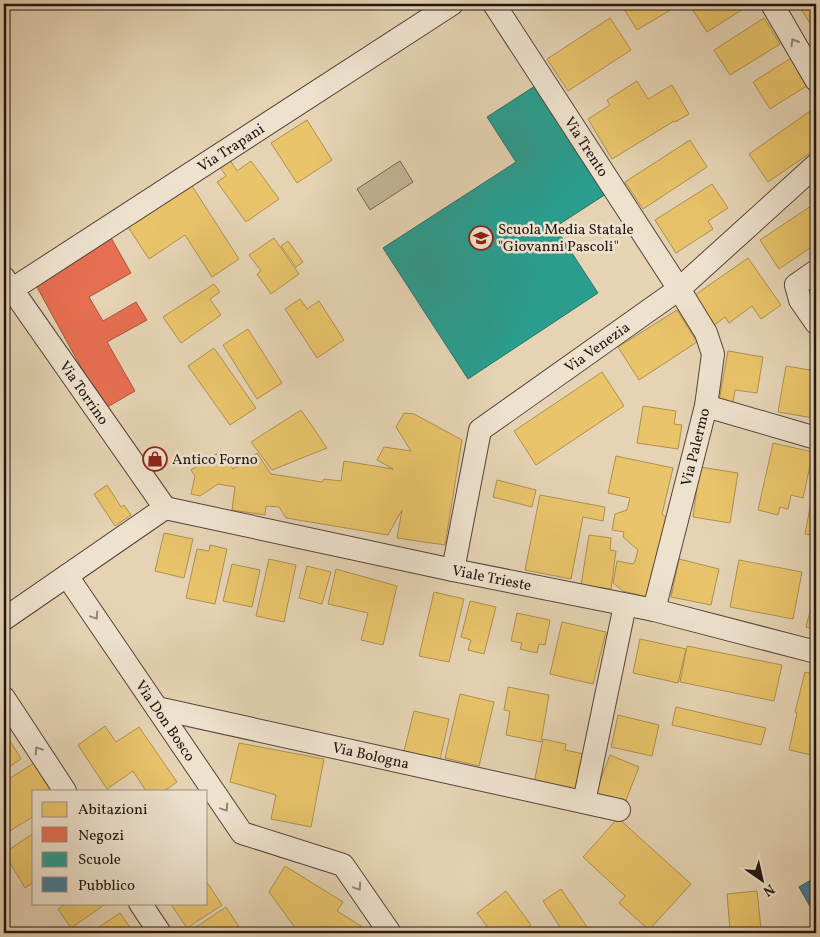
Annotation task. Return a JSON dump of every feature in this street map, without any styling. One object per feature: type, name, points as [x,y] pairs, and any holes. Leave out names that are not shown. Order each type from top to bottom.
[{"type":"street","name":"Via Trapani","points":[[7,284],[452,4]]},
{"type":"street","name":"Via Trento","points":[[494,4],[679,289]]},
{"type":"street","points":[[772,4],[816,80]]},
{"type":"street","name":"Via Venezia","points":[[452,570],[480,430],[679,289],[816,165]]},
{"type":"street","points":[[816,271],[796,285],[800,300],[816,323]]},
{"type":"street","name":"Via Torrino","points":[[7,284],[165,508]]},
{"type":"street","name":"Via Palermo","points":[[654,610],[706,406],[713,354],[706,333],[679,289]]},
{"type":"street","points":[[706,406],[816,438]]},
{"type":"street","points":[[4,620],[165,508]]},
{"type":"street","name":"Viale Trieste","points":[[165,508],[452,570],[654,610],[816,652]]},
{"type":"street","name":"Via Don Bosco","points":[[67,576],[242,833],[343,865],[390,933]]},
{"type":"street","points":[[584,802],[625,604]]},
{"type":"street","points":[[4,698],[64,790]]},
{"type":"street","name":"Via Bologna","points":[[157,708],[619,810]]},
{"type":"street","points":[[141,904],[160,933]]},
{"type":"shaded area","points":[[400,161],[413,182],[370,210],[357,189]]},
{"type":"building: Abitazioni","points":[[621,4],[669,4],[672,9],[637,30]]},
{"type":"building: Abitazioni","points":[[695,4],[751,4],[707,32],[690,6]]},
{"type":"building: Abitazioni","points":[[798,4],[816,4],[816,33]]},
{"type":"building: Abitazioni","points":[[610,18],[631,50],[568,91],[547,59]]},
{"type":"building: Abitazioni","points":[[764,18],[780,44],[730,75],[714,50]]},
{"type":"building: Abitazioni","points":[[791,58],[808,85],[770,109],[753,82]]},
{"type":"building: Abitazioni","points":[[637,81],[648,99],[672,85],[689,114],[674,121],[612,159],[588,119],[610,105],[607,100]]},
{"type":"building: Abitazioni","points":[[816,107],[816,149],[768,182],[749,154]]},
{"type":"building: Abitazioni","points":[[307,120],[332,160],[297,183],[271,143]]},
{"type":"building: Abitazioni","points":[[690,140],[707,167],[643,209],[625,182]]},
{"type":"building: Abitazioni","points":[[230,160],[237,171],[251,161],[279,199],[246,222],[217,182],[226,176],[220,167]]},
{"type":"building: Abitazioni","points":[[712,184],[728,208],[708,221],[713,229],[676,253],[655,220]]},
{"type":"building: Abitazioni","points":[[192,186],[239,259],[212,277],[185,235],[149,259],[128,227]]},
{"type":"building: Abitazioni","points":[[811,206],[816,214],[816,244],[779,269],[760,240]]},
{"type":"building: Abitazioni","points":[[274,238],[299,274],[271,294],[257,274],[261,271],[249,255]]},
{"type":"building: Abitazioni","points":[[288,241],[303,262],[296,267],[281,246]]},
{"type":"building: Abitazioni","points":[[748,258],[781,305],[761,319],[752,306],[729,323],[725,317],[713,326],[692,297]]},
{"type":"building: Abitazioni","points":[[214,284],[220,292],[210,299],[221,315],[181,343],[163,317]]},
{"type":"building: Abitazioni","points":[[300,299],[307,309],[319,301],[344,340],[317,358],[285,309]]},
{"type":"building: Abitazioni","points":[[677,310],[697,342],[639,380],[618,347]]},
{"type":"building: Abitazioni","points":[[248,329],[282,383],[257,399],[223,345]]},
{"type":"building: Abitazioni","points":[[214,348],[256,408],[230,425],[188,366]]},
{"type":"building: Abitazioni","points":[[728,351],[763,357],[757,393],[735,390],[732,408],[718,406]]},
{"type":"building: Abitazioni","points":[[786,366],[816,371],[816,399],[813,418],[778,412]]},
{"type":"building: Abitazioni","points":[[602,372],[624,406],[536,465],[514,431]]},
{"type":"building: Abitazioni","points":[[643,406],[676,411],[674,424],[682,425],[678,449],[637,443]]},
{"type":"building: Abitazioni","points":[[301,410],[327,448],[272,470],[251,442]]},
{"type":"building: Abitazioni","points":[[404,413],[414,414],[462,440],[445,545],[397,538],[402,510],[388,535],[286,518],[279,507],[266,506],[265,515],[232,510],[235,487],[218,484],[200,496],[191,494],[195,476],[191,470],[221,451],[233,469],[257,453],[271,474],[322,482],[324,479],[341,481],[344,461],[393,469],[377,460],[384,447],[411,451],[396,427]]},
{"type":"building: Abitazioni","points":[[773,443],[813,452],[803,498],[791,495],[788,509],[780,507],[778,515],[758,510]]},
{"type":"building: Abitazioni","points":[[616,456],[673,468],[662,514],[668,519],[651,598],[623,591],[613,583],[617,561],[633,564],[638,550],[623,537],[624,532],[612,530],[615,514],[627,510],[630,498],[608,493]]},
{"type":"building: Abitazioni","points":[[700,467],[738,473],[730,523],[693,517]]},
{"type":"building: Abitazioni","points":[[816,476],[816,536],[805,534]]},
{"type":"building: Abitazioni","points":[[497,480],[536,490],[532,507],[493,497]]},
{"type":"building: Abitazioni","points":[[107,485],[121,507],[124,505],[131,515],[115,526],[94,494]]},
{"type":"building: Abitazioni","points":[[540,495],[605,507],[603,521],[583,517],[571,579],[525,570]]},
{"type":"building: Abitazioni","points":[[164,533],[193,539],[184,578],[155,571]]},
{"type":"building: Abitazioni","points":[[589,535],[611,538],[610,550],[616,551],[611,589],[581,585]]},
{"type":"building: Abitazioni","points":[[210,545],[227,549],[215,604],[186,598],[197,549],[209,551]]},
{"type":"building: Abitazioni","points":[[269,559],[296,565],[284,622],[256,616]]},
{"type":"building: Abitazioni","points":[[679,559],[719,569],[711,605],[671,597]]},
{"type":"building: Abitazioni","points":[[739,560],[802,572],[793,619],[730,607]]},
{"type":"building: Abitazioni","points":[[232,564],[260,570],[252,607],[223,601]]},
{"type":"building: Abitazioni","points":[[307,566],[331,572],[322,604],[299,598]]},
{"type":"building: Abitazioni","points":[[336,569],[397,586],[383,645],[361,640],[368,613],[328,604]]},
{"type":"building: Abitazioni","points":[[816,588],[816,630],[806,627]]},
{"type":"building: Abitazioni","points":[[434,592],[464,599],[449,662],[419,656]]},
{"type":"building: Abitazioni","points":[[470,601],[496,607],[484,654],[468,650],[471,640],[461,637]]},
{"type":"building: Abitazioni","points":[[517,613],[550,620],[545,645],[539,644],[537,653],[520,649],[522,643],[511,641]]},
{"type":"building: Abitazioni","points":[[562,622],[606,632],[593,684],[550,674]]},
{"type":"building: Abitazioni","points":[[640,639],[686,649],[678,683],[633,673]]},
{"type":"building: Abitazioni","points":[[687,646],[782,665],[774,701],[680,682]]},
{"type":"building: Abitazioni","points":[[805,672],[816,675],[816,756],[789,750],[797,713],[795,712]]},
{"type":"building: Abitazioni","points":[[508,687],[549,695],[541,742],[506,735],[510,711],[504,710]]},
{"type":"building: Abitazioni","points":[[460,694],[494,702],[479,766],[445,758]]},
{"type":"building: Abitazioni","points":[[676,707],[766,728],[761,745],[672,725]]},
{"type":"building: Abitazioni","points":[[414,711],[449,719],[440,760],[404,751]]},
{"type":"building: Abitazioni","points":[[618,715],[659,725],[652,756],[611,747]]},
{"type":"building: Abitazioni","points":[[105,726],[116,742],[139,727],[177,782],[165,790],[145,790],[133,771],[107,789],[78,745]]},
{"type":"building: Abitazioni","points":[[4,731],[21,759],[4,770]]},
{"type":"building: Abitazioni","points":[[543,739],[566,744],[565,750],[584,754],[577,791],[534,783]]},
{"type":"building: Abitazioni","points":[[239,743],[324,759],[311,827],[271,819],[276,795],[230,782]]},
{"type":"building: Abitazioni","points":[[610,755],[639,767],[624,805],[595,794]]},
{"type":"building: Abitazioni","points":[[34,763],[50,790],[32,790],[32,817],[8,832],[4,825],[4,782]]},
{"type":"building: Abitazioni","points":[[618,818],[691,884],[649,930],[619,903],[625,896],[583,857]]},
{"type":"building: Abitazioni","points":[[32,834],[32,883],[25,888],[4,853]]},
{"type":"building: Abitazioni","points":[[285,866],[343,902],[337,911],[361,926],[357,933],[303,933],[296,929],[269,892]]},
{"type":"building: Abitazioni","points":[[208,884],[222,905],[187,928],[171,904],[208,904]]},
{"type":"building: Abitazioni","points":[[561,889],[591,933],[551,933],[560,927],[543,901]]},
{"type":"building: Abitazioni","points":[[506,891],[531,925],[522,931],[523,933],[492,933],[477,913]]},
{"type":"building: Abitazioni","points":[[757,891],[761,929],[783,927],[783,930],[799,929],[799,933],[698,933],[730,929],[727,894]]},
{"type":"building: Abitazioni","points":[[66,904],[106,904],[71,928],[58,909]]},
{"type":"building: Abitazioni","points":[[226,907],[243,933],[187,933]]},
{"type":"building: Abitazioni","points":[[120,913],[134,933],[90,933]]},
{"type":"building: Negozi","points":[[110,236],[131,273],[89,297],[103,321],[136,302],[147,320],[107,342],[135,391],[104,409],[33,280]]},
{"type":"building: Scuole","name":"Scuola Media Statale \"Giovanni Pascoli\"","points":[[535,86],[606,194],[555,227],[598,293],[468,379],[383,248],[516,162],[487,117]]},
{"type":"building: Pubblico","points":[[816,877],[816,917],[799,887]]},
{"type":"place","name":"Scuola Media Statale \"Giovanni Pascoli\"","points":[[481,238]]},
{"type":"place","name":"Antico Forno","points":[[155,459]]}]
